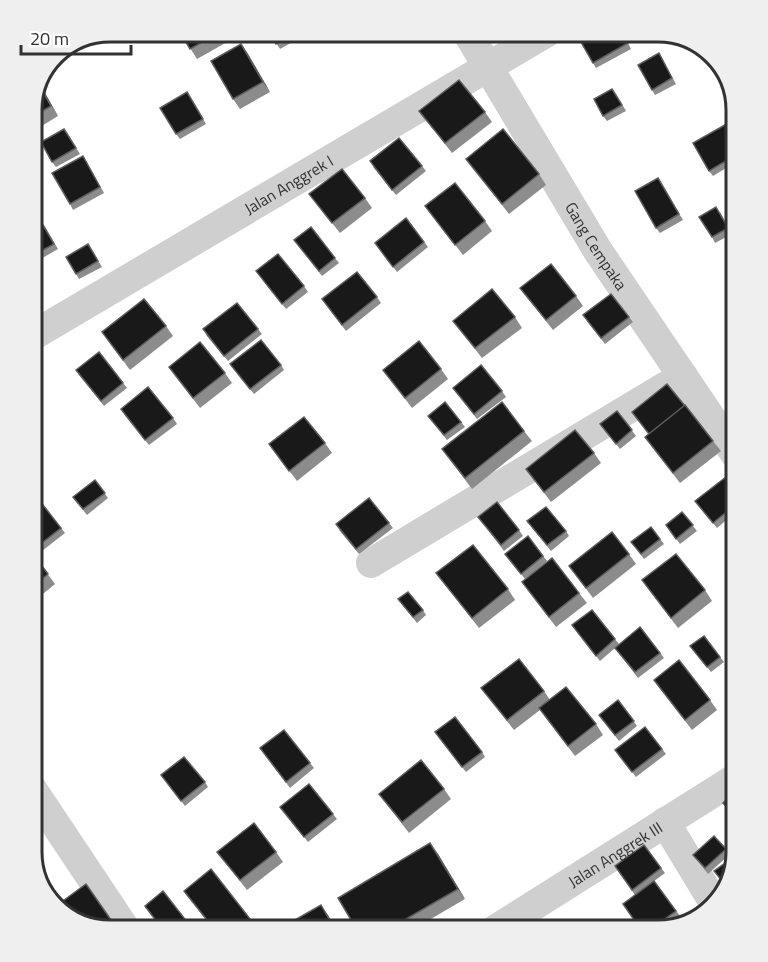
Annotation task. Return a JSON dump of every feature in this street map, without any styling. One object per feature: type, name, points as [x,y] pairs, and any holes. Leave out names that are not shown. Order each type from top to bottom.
[{"type":"street","name":"Gang Cempaka","points":[[473,42],[598,250],[726,440]]},
{"type":"street","name":"Jalan Anggrek I","points":[[42,330],[530,42]]},
{"type":"street","points":[[371,563],[683,376]]},
{"type":"street","name":"Jalan Anggrek III","points":[[511,920],[726,784]]},
{"type":"street","points":[[42,804],[119,920]]},
{"type":"street","points":[[665,822],[710,896]]},
{"type":"building","points":[[186,42],[202,42],[190,49]]},
{"type":"building","points":[[581,42],[628,43],[593,63]]},
{"type":"building","points":[[241,44],[263,82],[233,99],[211,61]]},
{"type":"building","points":[[659,53],[672,78],[652,90],[638,65]]},
{"type":"building","points":[[459,80],[485,112],[445,143],[419,111]]},
{"type":"building","points":[[612,89],[622,105],[603,116],[594,99]]},
{"type":"building","points":[[187,92],[203,119],[176,134],[160,108]]},
{"type":"building","points":[[44,94],[51,106],[42,111]]},
{"type":"building","points":[[726,124],[726,161],[709,171],[693,143]]},
{"type":"building","points":[[64,129],[76,148],[52,162],[42,141]]},
{"type":"building","points":[[503,129],[539,174],[502,204],[466,159]]},
{"type":"building","points":[[399,138],[422,166],[392,190],[370,161]]},
{"type":"building","points":[[83,156],[100,187],[70,204],[52,173]]},
{"type":"building","points":[[342,169],[365,198],[332,223],[309,194]]},
{"type":"building","points":[[658,178],[679,214],[656,228],[635,191]]},
{"type":"building","points":[[455,183],[485,221],[455,245],[425,206]]},
{"type":"building","points":[[716,207],[726,224],[726,229],[712,237],[699,217]]},
{"type":"building","points":[[406,218],[424,242],[393,267],[375,243]]},
{"type":"building","points":[[42,223],[54,244],[42,251]]},
{"type":"building","points":[[311,227],[335,258],[319,271],[294,240]]},
{"type":"building","points":[[88,244],[98,261],[76,274],[66,257]]},
{"type":"building","points":[[278,254],[304,286],[282,304],[256,271]]},
{"type":"building","points":[[551,264],[576,296],[546,320],[520,288]]},
{"type":"building","points":[[357,272],[377,297],[342,325],[322,299]]},
{"type":"building","points":[[492,289],[515,317],[475,348],[453,321]]},
{"type":"building","points":[[611,294],[629,317],[601,338],[583,315]]},
{"type":"building","points":[[144,299],[166,326],[123,360],[102,332]]},
{"type":"building","points":[[237,303],[258,329],[224,356],[203,329]]},
{"type":"building","points":[[261,340],[281,365],[250,389],[230,364]]},
{"type":"building","points":[[419,341],[441,369],[405,398],[383,370]]},
{"type":"building","points":[[200,342],[225,373],[193,398],[169,367]]},
{"type":"building","points":[[99,352],[123,383],[101,401],[76,370]]},
{"type":"building","points":[[481,365],[502,391],[474,414],[453,388]]},
{"type":"building","points":[[667,384],[685,406],[649,434],[632,412]]},
{"type":"building","points":[[148,387],[173,418],[145,440],[121,409]]},
{"type":"building","points":[[445,402],[461,422],[444,435],[428,416]]},
{"type":"building","points":[[502,402],[524,431],[465,478],[442,449]]},
{"type":"building","points":[[685,405],[713,441],[673,473],[645,437]]},
{"type":"building","points":[[617,411],[632,430],[616,444],[600,424]]},
{"type":"building","points":[[304,417],[325,443],[289,471],[269,444]]},
{"type":"building","points":[[575,430],[594,453],[544,492],[526,469]]},
{"type":"building","points":[[726,477],[726,512],[713,523],[695,501]]},
{"type":"building","points":[[95,480],[105,493],[83,509],[73,497]]},
{"type":"building","points":[[369,498],[389,523],[356,549],[336,524]]},
{"type":"building","points":[[497,502],[519,530],[501,545],[478,517]]},
{"type":"building","points":[[42,506],[61,528],[42,543]]},
{"type":"building","points":[[546,507],[566,531],[547,545],[527,521]]},
{"type":"building","points":[[682,512],[693,525],[676,539],[666,525]]},
{"type":"building","points":[[651,527],[660,539],[641,554],[631,542]]},
{"type":"building","points":[[612,532],[629,554],[586,588],[569,566]]},
{"type":"building","points":[[528,536],[543,556],[521,574],[505,554]]},
{"type":"building","points":[[473,545],[508,589],[472,618],[436,573]]},
{"type":"building","points":[[676,554],[705,590],[671,618],[642,580]]},
{"type":"building","points":[[552,558],[579,593],[549,617],[522,582]]},
{"type":"building","points":[[42,566],[48,574],[42,579]]},
{"type":"building","points":[[408,592],[423,610],[413,617],[398,599]]},
{"type":"building","points":[[592,610],[615,639],[596,656],[572,625]]},
{"type":"building","points":[[640,627],[660,653],[635,672],[615,648]]},
{"type":"building","points":[[704,636],[720,657],[707,667],[690,646]]},
{"type":"building","points":[[519,659],[544,691],[507,720],[481,688]]},
{"type":"building","points":[[679,660],[710,700],[685,720],[654,680]]},
{"type":"building","points":[[566,687],[596,724],[568,746],[539,708]]},
{"type":"building","points":[[618,700],[634,721],[615,735],[599,715]]},
{"type":"building","points":[[455,717],[482,752],[462,767],[435,732]]},
{"type":"building","points":[[645,727],[662,749],[632,772],[615,750]]},
{"type":"building","points":[[284,730],[310,763],[286,782],[260,748]]},
{"type":"building","points":[[184,757],[205,782],[181,801],[161,775]]},
{"type":"building","points":[[421,760],[444,789],[402,822],[379,794]]},
{"type":"building","points":[[309,784],[333,814],[304,837],[280,807]]},
{"type":"building","points":[[254,823],[276,852],[240,880],[217,852]]},
{"type":"building","points":[[714,836],[726,849],[705,868],[693,855]]},
{"type":"building","points":[[430,843],[458,889],[404,920],[351,920],[338,898]]},
{"type":"building","points":[[644,845],[661,868],[632,890],[615,866]]},
{"type":"building","points":[[725,863],[720,879],[714,871]]},
{"type":"building","points":[[211,869],[251,920],[207,920],[184,891]]},
{"type":"building","points":[[654,881],[676,911],[664,919],[634,920],[623,904]]},
{"type":"building","points":[[86,884],[111,920],[93,918],[80,913],[63,901]]},
{"type":"building","points":[[163,891],[186,920],[156,920],[145,906]]},
{"type":"building","points":[[321,905],[329,920],[295,920]]}]
